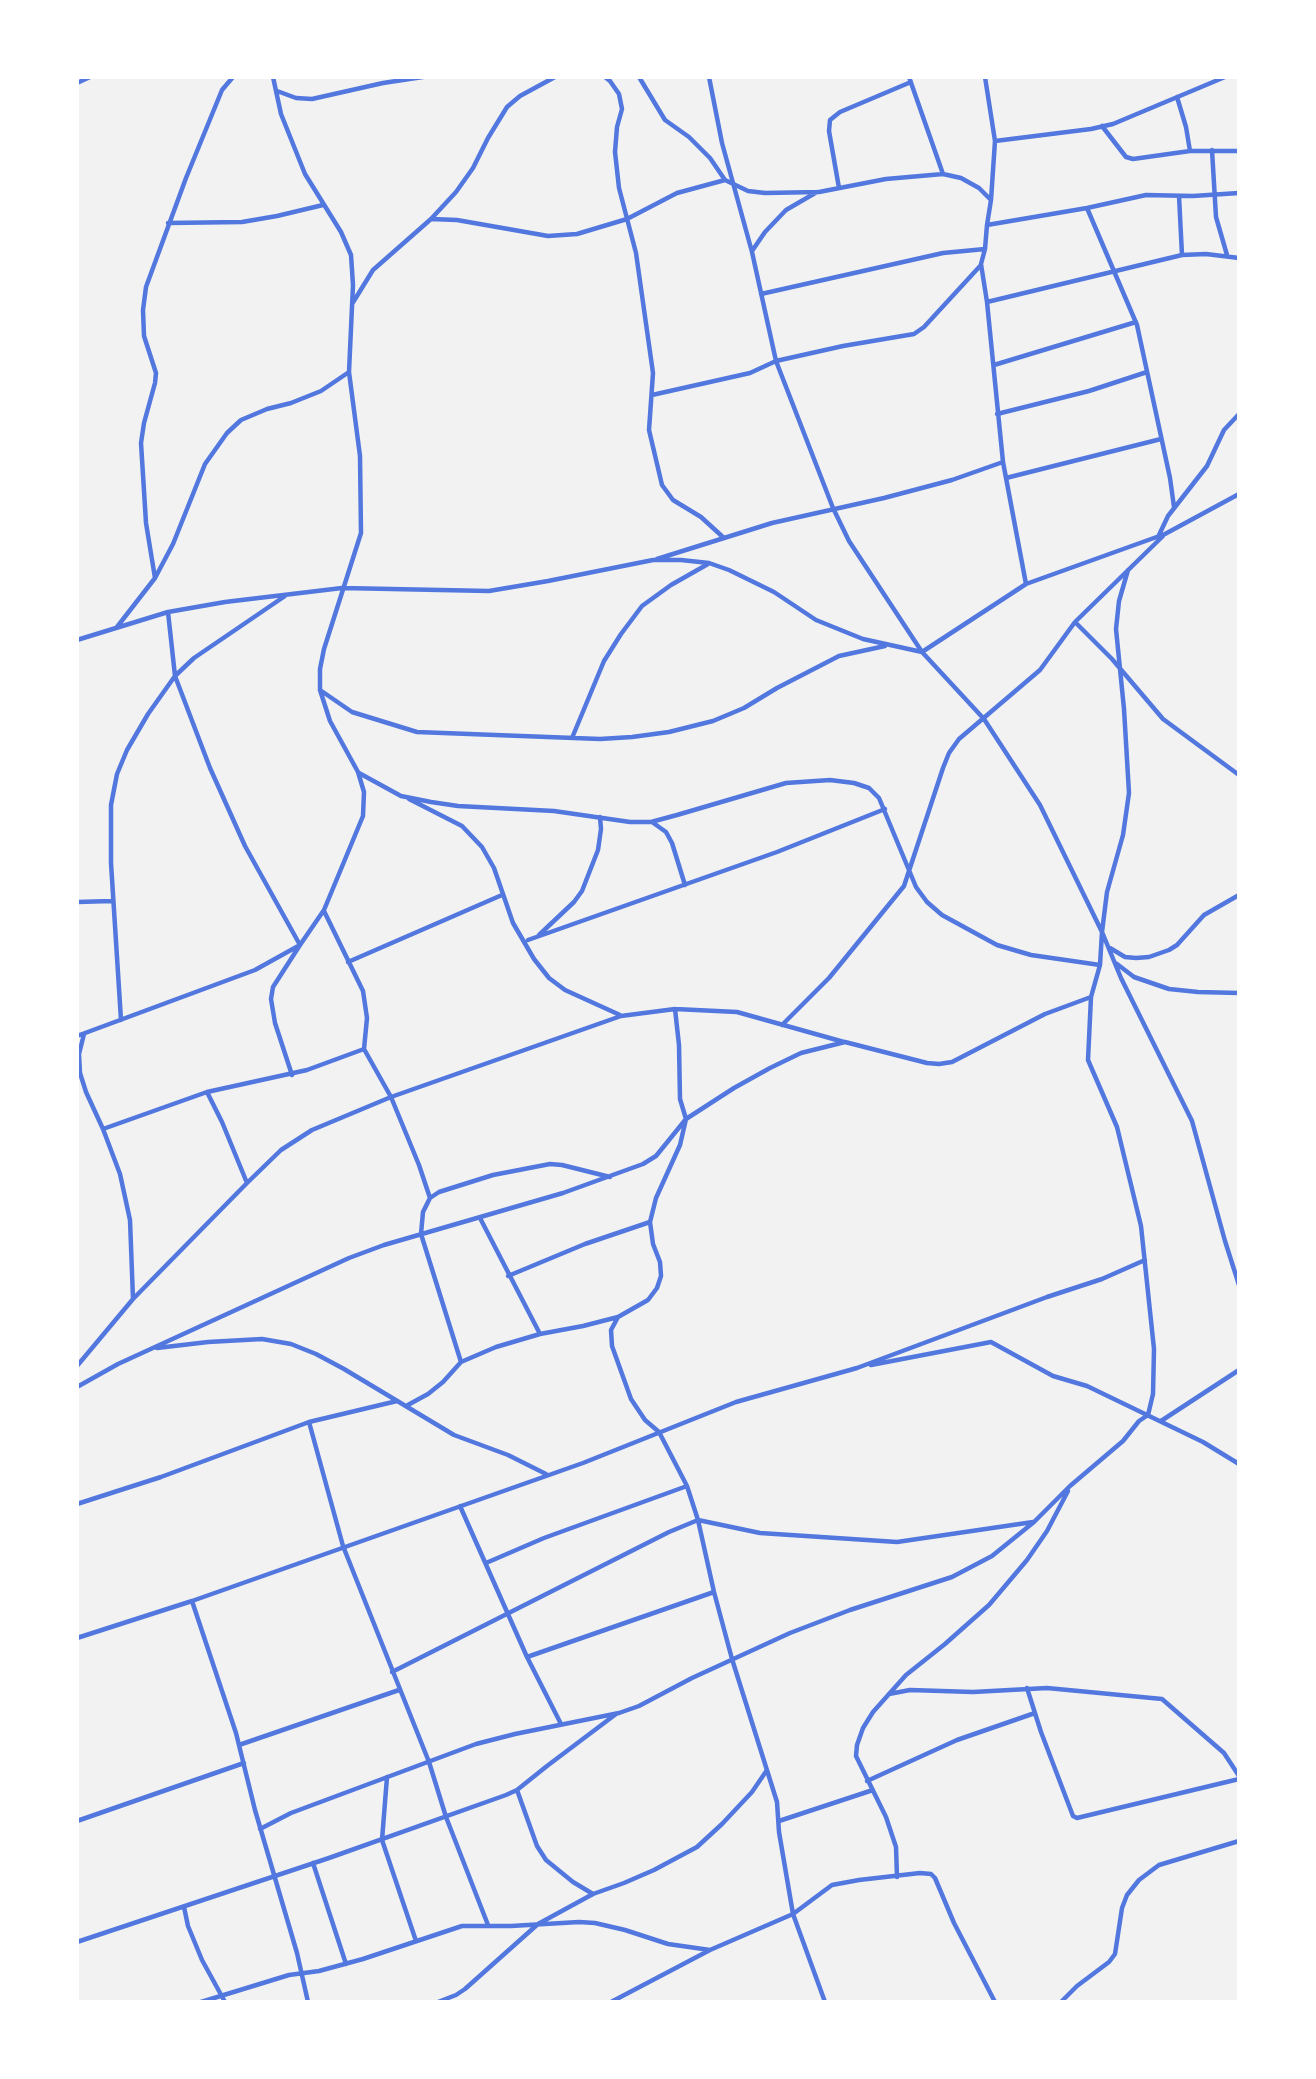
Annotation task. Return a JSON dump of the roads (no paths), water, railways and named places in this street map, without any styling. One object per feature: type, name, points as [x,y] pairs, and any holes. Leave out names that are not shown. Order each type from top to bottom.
[{"type":"street","points":[[77,83],[90,77]]},
{"type":"street","points":[[155,578],[145,509],[141,443],[156,373],[144,336],[146,288],[168,223],[222,90],[233,77]]},
{"type":"street","points":[[273,77],[281,114],[305,174],[341,232],[351,255],[353,285],[349,372],[360,456],[362,533],[324,649],[320,690],[330,722],[358,772],[364,792],[363,816],[324,910],[273,987],[271,999],[275,1023],[292,1074]]},
{"type":"street","points":[[276,90],[296,98],[312,99],[423,77]]},
{"type":"street","points":[[351,304],[373,270],[431,219],[456,192],[473,169],[507,107],[520,96],[555,77]]},
{"type":"street","points":[[605,77],[619,94],[622,109],[615,152],[619,188],[636,253],[653,373],[649,430],[662,485],[673,500],[701,517],[724,538]]},
{"type":"street","points":[[639,77],[666,120],[689,137],[710,158],[725,180]]},
{"type":"street","points":[[709,77],[722,143],[752,252],[776,361],[834,509],[849,541],[922,652],[984,719],[1040,805],[1102,932],[1142,1023],[1192,1121],[1239,1285]]},
{"type":"street","points":[[985,77],[995,141],[991,200],[981,264],[1003,462],[1026,584]]},
{"type":"street","points":[[995,141],[1102,127],[1225,77]]},
{"type":"street","points":[[839,188],[829,131],[830,120],[839,112],[910,79],[943,174]]},
{"type":"street","points":[[1177,97],[1190,150]]},
{"type":"street","points":[[1102,127],[1126,158],[1190,150],[1239,151]]},
{"type":"street","points":[[1212,150],[1216,216],[1227,255]]},
{"type":"street","points":[[431,219],[457,220],[548,236],[577,234],[626,219],[677,193],[725,180],[748,191],[765,193],[819,191],[886,178],[943,174],[961,178],[979,188],[991,200]]},
{"type":"street","points":[[752,252],[765,232],[786,211],[819,191]]},
{"type":"street","points":[[987,225],[1146,195],[1239,193]]},
{"type":"street","points":[[1179,196],[1182,255]]},
{"type":"street","points":[[168,223],[242,222],[323,205]]},
{"type":"street","points":[[1087,208],[1136,322],[1174,507]]},
{"type":"street","points":[[761,294],[943,253],[985,249]]},
{"type":"street","points":[[987,302],[1182,255],[1227,255],[1239,258]]},
{"type":"street","points":[[652,395],[750,373],[776,361],[920,331],[981,264]]},
{"type":"street","points":[[994,365],[1136,322]]},
{"type":"street","points":[[117,628],[155,578],[173,544],[205,464],[227,433],[241,420],[321,391],[349,372]]},
{"type":"street","points":[[997,414],[1089,391],[1147,372]]},
{"type":"street","points":[[782,1026],[830,978],[896,898],[910,872],[922,827],[949,753],[959,739],[1040,670],[1075,622],[1162,535],[1163,526],[1174,507],[1208,466],[1224,430],[1239,414]]},
{"type":"street","points":[[1006,478],[1161,439]]},
{"type":"street","points":[[77,640],[167,612],[342,588],[489,591],[548,581],[653,560],[772,523],[952,480],[1003,462]]},
{"type":"street","points":[[653,560],[709,563],[774,592],[816,620],[863,639],[922,652],[1026,584],[1162,535],[1239,494]]},
{"type":"street","points":[[572,738],[604,661],[642,606],[709,563]]},
{"type":"street","points":[[260,1829],[290,1812],[476,1744],[619,1713],[655,1699],[692,1678],[790,1633],[952,1577],[992,1556],[1034,1522],[1148,1415],[1153,1394],[1154,1349],[1141,1226],[1117,1127],[1088,1060],[1090,998],[1100,965],[1107,892],[1123,835],[1129,793],[1116,629],[1119,601],[1129,570]]},
{"type":"street","points":[[121,1020],[112,901],[111,805],[117,774],[127,750],[148,714],[175,676],[194,658],[286,596]]},
{"type":"street","points":[[167,612],[175,676],[209,768],[240,835],[300,945]]},
{"type":"street","points":[[1075,622],[1121,669],[1163,719],[1239,775]]},
{"type":"street","points":[[320,690],[352,712],[417,732],[600,739],[632,737],[669,732],[713,721],[744,708],[839,656],[889,645]]},
{"type":"street","points":[[358,772],[462,826],[482,847],[494,868],[513,923],[529,951],[550,978],[565,990],[621,1016]]},
{"type":"street","points":[[401,796],[458,806],[554,811],[630,822],[651,822],[786,783],[830,780],[854,783],[869,788],[879,798],[916,887],[927,902],[942,915],[997,944],[1031,955],[1100,965]]},
{"type":"street","points":[[528,940],[777,852],[885,809]]},
{"type":"street","points":[[528,940],[538,936],[582,891],[598,850],[600,817]]},
{"type":"street","points":[[651,822],[666,832],[672,843],[685,885]]},
{"type":"street","points":[[348,962],[502,895]]},
{"type":"street","points":[[1109,948],[1125,957],[1136,958],[1169,950],[1177,945],[1204,915],[1239,895]]},
{"type":"street","points":[[77,902],[112,901]]},
{"type":"street","points":[[324,910],[363,991],[368,1018],[364,1049],[391,1097],[430,1198]]},
{"type":"street","points":[[528,940],[529,951]]},
{"type":"street","points":[[77,1036],[256,970],[300,945]]},
{"type":"street","points":[[1114,962],[1134,977],[1169,989],[1239,993]]},
{"type":"street","points":[[77,1366],[133,1299],[281,1150],[312,1130],[391,1097],[621,1016],[675,1009],[737,1012],[782,1026],[939,1064],[952,1062],[1045,1014],[1090,998]]},
{"type":"street","points":[[406,1406],[429,1394],[461,1362],[496,1347],[540,1334],[618,1317],[648,1300],[657,1287],[661,1276],[660,1262],[653,1244],[650,1222],[656,1198],[680,1145],[686,1119],[680,1099],[675,1009]]},
{"type":"street","points":[[85,1033],[79,1054],[80,1073],[120,1174],[130,1220],[133,1299]]},
{"type":"street","points":[[77,1387],[118,1364],[349,1258],[563,1193],[643,1164],[656,1156],[686,1119],[770,1068],[801,1053],[845,1042]]},
{"type":"street","points":[[103,1129],[206,1092],[292,1074],[364,1049]]},
{"type":"street","points":[[206,1092],[222,1122],[247,1184]]},
{"type":"street","points":[[461,1362],[421,1234],[423,1212],[430,1198],[439,1192],[493,1175],[550,1164],[610,1177]]},
{"type":"street","points":[[480,1218],[540,1334]]},
{"type":"street","points":[[509,1276],[586,1244],[650,1222]]},
{"type":"street","points":[[857,1368],[1102,1279],[1145,1260]]},
{"type":"street","points":[[618,1317],[611,1330],[612,1346],[631,1399],[645,1420],[659,1432],[687,1486],[698,1520],[732,1659],[777,1802],[779,1832],[793,1914],[825,2002]]},
{"type":"street","points":[[153,1349],[262,1339],[291,1344],[344,1369],[454,1435],[508,1455],[547,1475]]},
{"type":"street","points":[[77,1637],[192,1601],[583,1464],[736,1402],[857,1368],[991,1342],[1053,1376],[1087,1386],[1203,1442],[1239,1464]]},
{"type":"street","points":[[1160,1421],[1239,1370]]},
{"type":"street","points":[[77,1504],[161,1477],[309,1422],[397,1401]]},
{"type":"street","points":[[309,1422],[343,1546],[429,1762],[446,1816],[488,1925]]},
{"type":"street","points":[[486,1563],[544,1538],[687,1486]]},
{"type":"street","points":[[897,1877],[895,1847],[886,1816],[856,1756],[856,1745],[863,1728],[906,1675],[989,1605],[1027,1560],[1047,1531],[1070,1486]]},
{"type":"street","points":[[460,1506],[527,1657],[561,1724]]},
{"type":"street","points":[[392,1672],[657,1538],[698,1520],[760,1533],[897,1542],[1034,1522]]},
{"type":"street","points":[[527,1657],[714,1592]]},
{"type":"street","points":[[192,1601],[239,1745],[308,2002]]},
{"type":"street","points":[[889,1694],[910,1690],[972,1692],[1027,1688],[1084,1690],[1163,1699],[1224,1753],[1239,1777],[1077,1818],[1071,1812],[1027,1688]]},
{"type":"street","points":[[239,1745],[399,1690]]},
{"type":"street","points":[[77,1942],[382,1840],[517,1790],[619,1713]]},
{"type":"street","points":[[867,1781],[957,1740],[1035,1713]]},
{"type":"street","points":[[77,1821],[244,1763]]},
{"type":"street","points":[[438,2002],[456,1995],[484,1974],[538,1924],[593,1894],[654,1870],[697,1847],[752,1792],[767,1770]]},
{"type":"street","points":[[387,1777],[382,1840],[416,1941]]},
{"type":"street","points":[[517,1790],[537,1846],[546,1860],[593,1894]]},
{"type":"street","points":[[779,1821],[873,1790]]},
{"type":"street","points":[[1061,2002],[1115,1954],[1122,1908],[1127,1895],[1139,1880],[1159,1865],[1239,1841]]},
{"type":"street","points":[[313,1863],[346,1964]]},
{"type":"street","points":[[611,2002],[710,1950],[793,1914],[832,1885],[920,1873],[931,1874],[935,1878],[954,1923],[995,2002]]},
{"type":"street","points":[[184,1907],[199,1953],[225,2002]]},
{"type":"street","points":[[201,2002],[302,1972],[346,1964],[462,1926],[595,1923],[668,1944],[710,1950]]},
{"type":"street","points":[[456,1995],[459,2002]]}]
